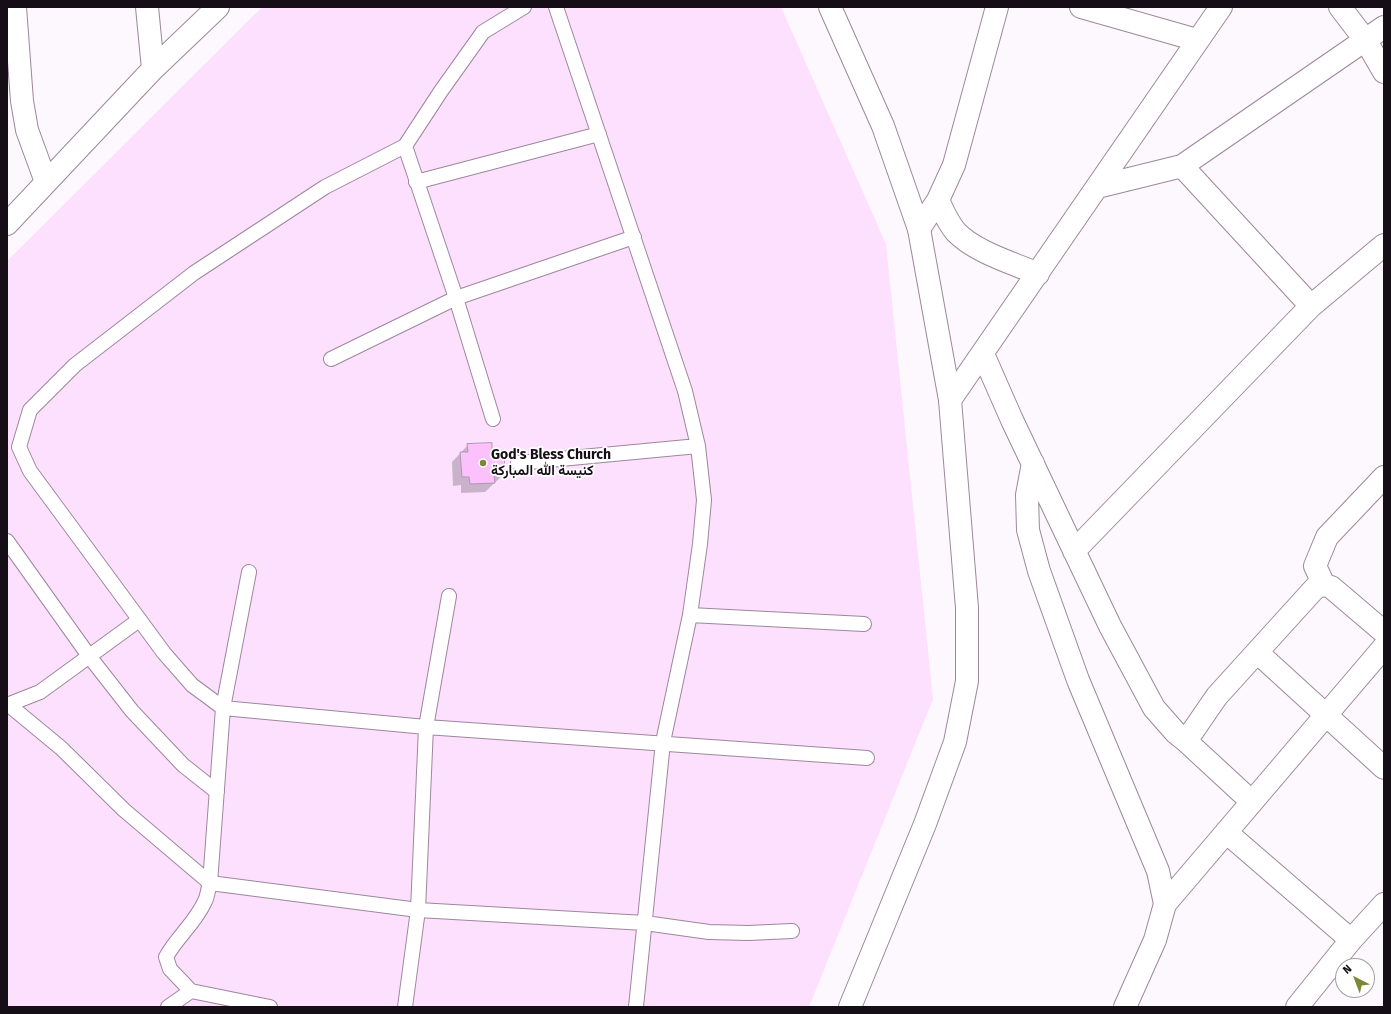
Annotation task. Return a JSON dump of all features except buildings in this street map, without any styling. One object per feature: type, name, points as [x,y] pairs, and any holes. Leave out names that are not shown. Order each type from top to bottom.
[{"type":"street","points":[[15,7],[22,101],[27,130],[46,182]]},
{"type":"street","points":[[147,7],[153,69]]},
{"type":"street","points":[[7,224],[153,69],[218,7]]},
{"type":"street","points":[[830,7],[883,126],[919,229],[950,400],[967,608],[967,681],[955,742],[919,838],[850,1007]]},
{"type":"street","points":[[919,229],[938,200],[954,165],[997,7]]},
{"type":"street","points":[[1081,7],[1197,40]]},
{"type":"street","points":[[950,400],[984,354],[1096,187],[1221,7]]},
{"type":"street","points":[[1340,7],[1366,41],[1384,72]]},
{"type":"street","points":[[1096,187],[1182,166],[1366,41],[1384,27]]},
{"type":"street","points":[[1182,166],[1311,306]]},
{"type":"street","points":[[938,200],[949,222],[957,233],[981,249],[1038,274]]},
{"type":"street","points":[[1074,550],[1311,306],[1384,245]]},
{"type":"street","points":[[984,354],[1032,462],[1110,626],[1154,708],[1176,733],[1252,802]]},
{"type":"street","points":[[1032,462],[1027,495],[1028,530],[1039,571],[1078,680],[1158,871],[1165,904]]},
{"type":"street","points":[[1324,585],[1315,566],[1327,537],[1384,477]]},
{"type":"street","points":[[1186,741],[1218,696],[1316,587],[1324,585],[1331,587],[1384,632]]},
{"type":"street","points":[[1125,1007],[1155,940],[1165,904],[1384,647]]},
{"type":"street","points":[[1258,653],[1384,768]]},
{"type":"street","points":[[1226,832],[1351,940]]},
{"type":"street","points":[[1297,1007],[1351,940],[1384,904]]},
{"type":"lane","points":[[524,7],[483,32],[441,91],[405,146],[325,187],[194,273],[75,365],[30,410],[20,446],[30,471],[139,620],[192,685],[223,708],[426,727],[663,742],[867,758]]},
{"type":"lane","points":[[556,7],[634,237],[684,391],[698,446],[704,500],[700,544],[690,615],[663,742],[636,1007]]},
{"type":"lane","points":[[416,182],[599,134]]},
{"type":"lane","points":[[405,146],[456,298],[493,419]]},
{"type":"lane","points":[[331,359],[456,298],[634,237]]},
{"type":"lane","points":[[518,463],[698,446]]},
{"type":"lane","points":[[7,541],[89,656],[142,722],[183,765],[217,792]]},
{"type":"lane","points":[[249,572],[223,708],[210,883],[205,901],[166,957],[170,969],[191,991],[270,1007]]},
{"type":"lane","points":[[405,1007],[418,910],[426,727],[449,596]]},
{"type":"lane","points":[[690,615],[864,624]]},
{"type":"lane","points":[[139,620],[40,692],[8,705],[61,748],[124,810],[210,883],[418,910],[645,922],[709,932],[748,933],[792,931]]},
{"type":"lane","points":[[168,1007],[191,991]]},
{"type":"shaded area","points":[[262,7],[781,7],[886,244],[933,699],[809,1007],[7,1007],[7,261]]},
{"type":"place","name":"God's Bless Church كنيسة الله المباركة","points":[[483,463]]}]
